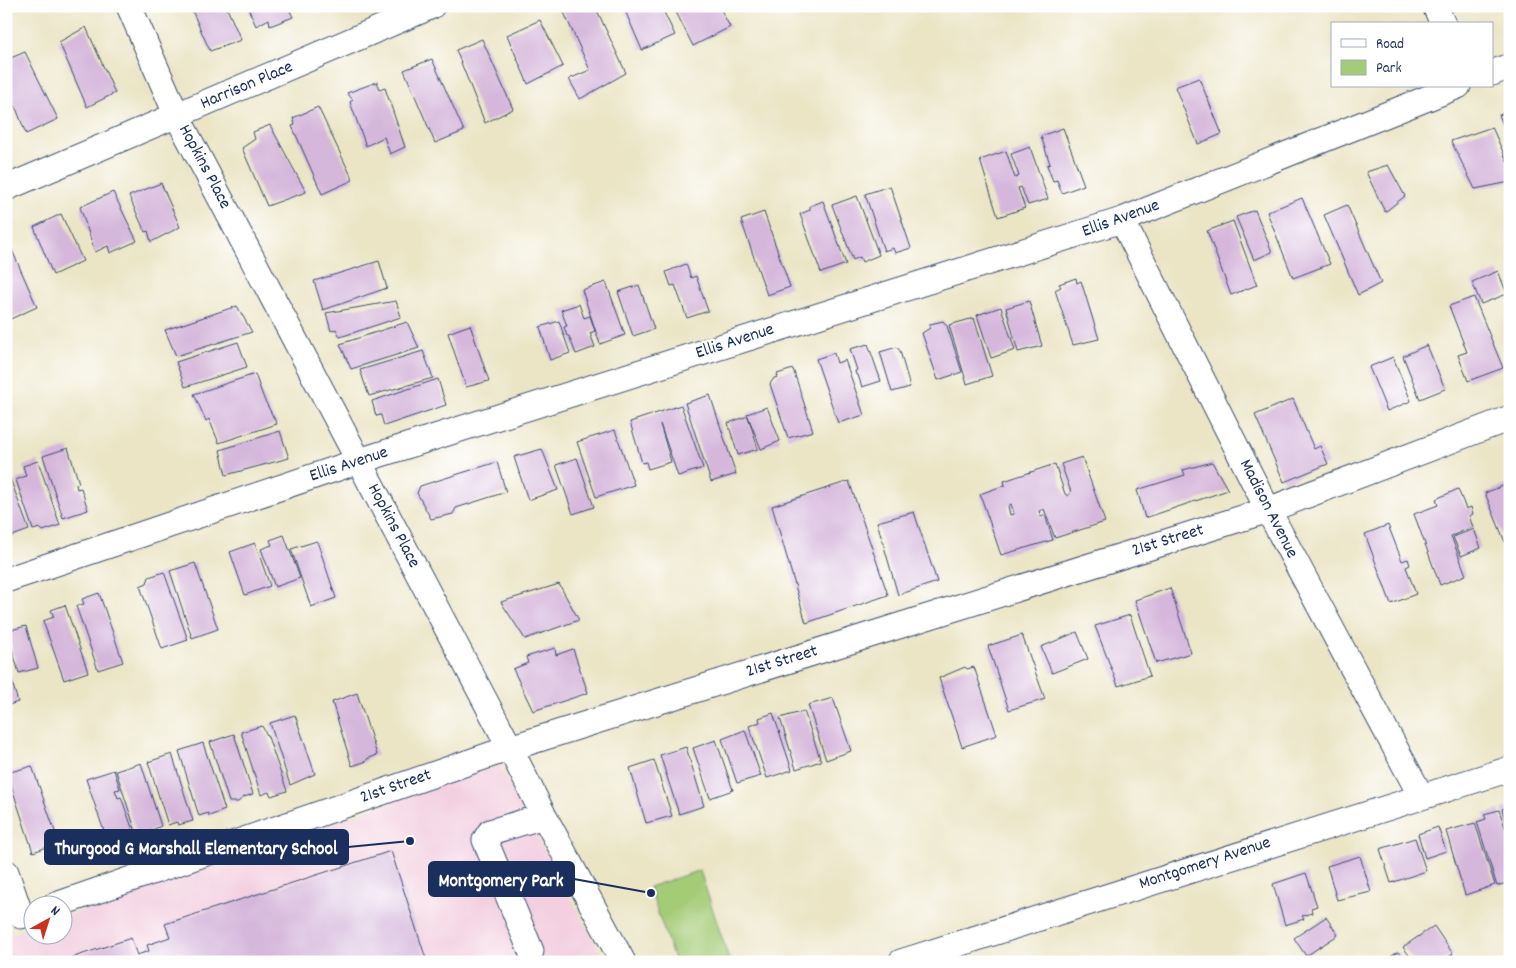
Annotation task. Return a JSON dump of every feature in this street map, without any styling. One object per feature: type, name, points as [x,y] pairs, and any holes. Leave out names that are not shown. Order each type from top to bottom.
[{"type":"street","name":"Hopkins Place","points":[[129,6],[177,116],[544,816],[623,962]]},
{"type":"street","name":"Harrison Place","points":[[6,188],[432,6]]},
{"type":"street","points":[[1435,6],[1442,22]]},
{"type":"street","points":[[1494,72],[1510,66]]},
{"type":"street","name":"Ellis Avenue","points":[[6,580],[359,461],[1122,220],[1453,88]]},
{"type":"street","name":"Madison Avenue","points":[[1122,220],[1268,510],[1421,796]]},
{"type":"street","name":"21st Street","points":[[72,899],[510,748],[1268,510],[1510,418]]},
{"type":"street","name":"Montgomery Avenue","points":[[901,962],[1510,768]]},
{"type":"street","points":[[531,951],[485,840],[490,832],[544,816]]},
{"type":"street","points":[[6,872],[20,917]]},
{"type":"shaded area","points":[[499,765],[605,962],[6,962],[6,936],[22,930],[22,946],[72,946],[72,914]]},
{"type":"green space","points":[[701,870],[730,962],[675,962],[649,887]]},
{"type":"building","points":[[190,6],[226,6],[241,40],[210,51]]},
{"type":"building","points":[[247,6],[297,7],[289,9],[293,17],[270,26],[269,19],[256,26]]},
{"type":"building","points":[[561,6],[595,6],[626,73],[580,99],[569,79],[590,70]]},
{"type":"building","points":[[623,6],[661,6],[675,35],[642,50]]},
{"type":"building","points":[[673,6],[719,6],[730,27],[693,46]]},
{"type":"building","points":[[540,20],[563,66],[528,84],[507,35]]},
{"type":"building","points":[[86,27],[115,93],[87,107],[59,42]]},
{"type":"building","points":[[482,39],[513,109],[485,123],[456,50]]},
{"type":"building","points":[[25,52],[58,119],[26,134],[6,82],[6,60]]},
{"type":"building","points":[[432,59],[464,131],[435,143],[404,70]]},
{"type":"building","points":[[1199,78],[1222,134],[1198,144],[1175,87]]},
{"type":"building","points":[[377,82],[379,90],[385,88],[405,147],[390,154],[384,137],[366,146],[350,102],[353,100],[347,93]]},
{"type":"building","points":[[318,107],[353,180],[322,194],[292,126],[295,125],[293,118]]},
{"type":"building","points":[[1510,111],[1510,141],[1499,115]]},
{"type":"building","points":[[270,125],[306,192],[267,206],[242,148],[255,139],[253,132]]},
{"type":"building","points":[[1492,127],[1510,168],[1510,182],[1475,189],[1451,141]]},
{"type":"building","points":[[1063,128],[1084,185],[1062,193],[1057,180],[1053,181],[1047,165],[1050,164],[1041,136]]},
{"type":"building","points":[[1030,147],[1048,199],[1028,205],[1021,187],[1018,188],[1025,208],[998,217],[980,160],[1006,151],[1015,178],[1019,176],[1011,154]]},
{"type":"building","points":[[1388,165],[1405,196],[1385,212],[1366,172]]},
{"type":"building","points":[[161,183],[180,227],[151,242],[148,231],[145,232],[129,196]]},
{"type":"building","points":[[890,186],[911,248],[895,253],[893,248],[884,251],[865,194]]},
{"type":"building","points":[[113,192],[137,241],[110,253],[108,246],[95,252],[80,207]]},
{"type":"building","points":[[857,196],[879,255],[862,262],[860,257],[853,260],[832,205]]},
{"type":"building","points":[[1302,198],[1330,264],[1293,278],[1267,212]]},
{"type":"building","points":[[823,201],[846,264],[821,273],[800,214],[810,210],[810,206]]},
{"type":"building","points":[[1347,205],[1381,283],[1358,295],[1324,215]]},
{"type":"building","points":[[1255,210],[1272,252],[1254,260],[1236,217]]},
{"type":"building","points":[[764,212],[790,287],[767,295],[741,220]]},
{"type":"building","points":[[61,214],[83,261],[53,275],[34,227]]},
{"type":"building","points":[[1233,221],[1257,285],[1231,295],[1207,231]]},
{"type":"building","points":[[12,250],[37,307],[6,321],[6,253]]},
{"type":"building","points":[[379,261],[387,288],[323,310],[314,281]]},
{"type":"building","points":[[686,264],[691,278],[696,276],[708,311],[687,318],[675,285],[671,286],[666,272]]},
{"type":"building","points":[[1498,271],[1507,294],[1481,304],[1472,282]]},
{"type":"building","points":[[1076,278],[1077,283],[1081,281],[1099,339],[1073,345],[1055,290],[1061,287],[1059,284]]},
{"type":"building","points":[[606,282],[625,335],[600,344],[582,290]]},
{"type":"building","points":[[639,285],[654,329],[633,336],[618,292]]},
{"type":"building","points":[[1474,297],[1503,368],[1468,381],[1458,355],[1467,352],[1449,306]]},
{"type":"building","points":[[396,301],[401,317],[340,337],[336,329],[331,331],[326,313]]},
{"type":"building","points":[[1029,301],[1042,346],[1018,352],[1006,308]]},
{"type":"building","points":[[579,304],[584,318],[590,316],[595,331],[590,333],[595,347],[576,354],[569,336],[567,336],[564,327],[567,326],[561,310]]},
{"type":"building","points":[[237,306],[252,332],[176,356],[165,330]]},
{"type":"building","points":[[1001,307],[1015,350],[991,358],[977,315]]},
{"type":"building","points":[[974,318],[992,376],[967,384],[949,325]]},
{"type":"building","points":[[559,321],[570,353],[550,360],[540,327]]},
{"type":"building","points":[[943,321],[947,326],[962,372],[938,380],[922,333],[930,328],[930,324]]},
{"type":"building","points":[[407,322],[419,348],[351,369],[340,344]]},
{"type":"building","points":[[470,325],[489,381],[466,387],[448,333]]},
{"type":"building","points":[[238,342],[247,367],[185,387],[176,362]]},
{"type":"building","points":[[868,344],[881,381],[862,387],[858,375],[856,375],[855,371],[857,370],[850,349]]},
{"type":"building","points":[[1427,345],[1445,389],[1420,399],[1403,356]]},
{"type":"building","points":[[897,347],[900,351],[910,387],[892,392],[880,352]]},
{"type":"building","points":[[423,351],[433,378],[369,396],[360,370]]},
{"type":"building","points":[[834,353],[837,363],[845,360],[864,415],[838,423],[816,359]]},
{"type":"building","points":[[1393,357],[1411,401],[1387,411],[1369,367]]},
{"type":"building","points":[[793,369],[813,431],[788,438],[770,384],[774,378],[778,377],[777,374]]},
{"type":"building","points":[[255,374],[264,399],[277,424],[219,443],[209,419],[206,421],[194,394]]},
{"type":"building","points":[[438,379],[446,405],[384,426],[381,415],[376,416],[372,401]]},
{"type":"building","points":[[710,395],[736,474],[711,482],[685,403]]},
{"type":"building","points":[[1293,399],[1314,449],[1320,446],[1328,464],[1284,482],[1255,415]]},
{"type":"building","points":[[681,405],[703,468],[678,476],[660,424],[671,462],[648,469],[646,462],[642,463],[630,422]]},
{"type":"building","points":[[767,407],[780,441],[761,449],[747,414]]},
{"type":"building","points":[[748,416],[758,449],[738,455],[728,423]]},
{"type":"building","points":[[615,430],[634,485],[596,497],[577,442]]},
{"type":"building","points":[[280,431],[289,458],[226,475],[220,450]]},
{"type":"building","points":[[68,448],[79,483],[76,484],[77,489],[81,488],[88,510],[63,518],[43,456]]},
{"type":"building","points":[[542,449],[558,490],[528,500],[514,457]]},
{"type":"building","points":[[1082,457],[1105,522],[1055,538],[1044,509],[1039,511],[1041,517],[1045,515],[1053,540],[1001,555],[980,494],[1005,485],[1004,481],[1055,464],[1065,494],[1068,496],[1071,492],[1061,464]],"holes":[[[1011,504],[1014,514],[1010,515],[1008,506]]]},
{"type":"building","points":[[577,458],[594,507],[573,514],[556,465]]},
{"type":"building","points":[[38,461],[60,525],[43,531],[40,528],[33,530],[16,480],[26,476],[23,466]]},
{"type":"building","points":[[497,462],[506,492],[456,508],[453,514],[431,519],[417,493],[420,486]]},
{"type":"building","points":[[1212,462],[1228,490],[1145,518],[1137,490],[1185,475],[1183,470]]},
{"type":"building","points":[[6,467],[29,530],[12,536],[11,532],[6,534]]},
{"type":"building","points":[[849,481],[888,595],[806,623],[772,506]]},
{"type":"building","points":[[1510,483],[1510,540],[1505,542],[1485,493]]},
{"type":"building","points":[[1458,489],[1466,509],[1471,507],[1473,514],[1469,516],[1473,527],[1451,536],[1466,575],[1440,585],[1414,514],[1438,505],[1436,499]]},
{"type":"building","points":[[914,512],[937,582],[898,595],[877,522]]},
{"type":"building","points":[[1388,525],[1402,561],[1408,559],[1410,565],[1406,567],[1416,594],[1391,604],[1365,534]]},
{"type":"building","points":[[1474,529],[1481,548],[1461,556],[1453,537]]},
{"type":"building","points":[[284,535],[300,578],[275,587],[261,549],[272,545],[270,540]]},
{"type":"building","points":[[317,541],[336,598],[311,607],[291,549]]},
{"type":"building","points":[[255,543],[270,586],[245,595],[230,552]]},
{"type":"building","points":[[195,563],[218,629],[192,638],[170,571]]},
{"type":"building","points":[[164,572],[188,640],[162,649],[140,586],[147,583],[149,577]]},
{"type":"building","points":[[559,584],[579,620],[525,639],[501,602]]},
{"type":"building","points":[[1170,588],[1191,653],[1156,663],[1135,600]]},
{"type":"building","points":[[99,593],[123,662],[98,670],[76,606],[84,604],[82,599]]},
{"type":"building","points":[[65,605],[88,672],[64,680],[43,621],[54,617],[51,610]]},
{"type":"building","points":[[1130,615],[1150,676],[1118,686],[1095,626]]},
{"type":"building","points":[[26,626],[38,668],[19,673],[7,631]]},
{"type":"building","points":[[1077,632],[1088,659],[1052,673],[1041,647]]},
{"type":"building","points":[[1022,635],[1045,699],[1009,710],[988,646]]},
{"type":"building","points":[[555,648],[556,655],[573,649],[588,693],[533,711],[513,669],[528,663],[526,657]]},
{"type":"building","points":[[6,666],[18,702],[6,706]]},
{"type":"building","points":[[965,667],[967,669],[974,667],[997,735],[962,747],[939,678]]},
{"type":"building","points":[[357,693],[377,755],[352,766],[332,702]]},
{"type":"building","points":[[833,698],[851,751],[826,760],[808,705]]},
{"type":"building","points":[[804,711],[821,761],[796,769],[780,718]]},
{"type":"building","points":[[773,713],[792,770],[767,778],[749,726],[760,722],[759,718]]},
{"type":"building","points":[[295,715],[315,774],[290,785],[270,723]]},
{"type":"building","points":[[262,726],[268,737],[287,791],[271,796],[269,792],[261,795],[241,732]]},
{"type":"building","points":[[745,730],[761,776],[737,783],[722,739]]},
{"type":"building","points":[[234,734],[253,794],[244,797],[238,802],[229,802],[210,742]]},
{"type":"building","points":[[716,740],[733,790],[710,798],[693,748]]},
{"type":"building","points":[[203,743],[225,810],[209,816],[208,813],[199,816],[179,751]]},
{"type":"building","points":[[686,747],[704,806],[679,814],[660,755]]},
{"type":"building","points":[[172,754],[193,821],[178,825],[177,822],[168,825],[148,762]]},
{"type":"building","points":[[654,760],[672,816],[646,823],[630,768]]},
{"type":"building","points":[[141,763],[161,826],[142,835],[136,832],[116,771]]},
{"type":"building","points":[[32,766],[59,843],[33,852],[7,773]]},
{"type":"building","points":[[114,770],[120,789],[115,790],[118,798],[121,797],[135,836],[111,844],[107,840],[86,779]]},
{"type":"building","points":[[1510,800],[1509,832],[1502,809],[1508,807],[1507,801]]},
{"type":"building","points":[[1499,810],[1510,841],[1510,882],[1497,886],[1477,822],[1486,819],[1484,814]]},
{"type":"building","points":[[1475,823],[1495,885],[1465,895],[1446,831]]},
{"type":"building","points":[[1438,827],[1446,851],[1425,858],[1418,834]]},
{"type":"building","points":[[1415,838],[1426,871],[1391,883],[1380,849]]},
{"type":"building","points":[[391,851],[427,962],[59,962],[131,938],[137,955],[149,951],[147,945],[170,937],[165,924]]},
{"type":"building","points":[[1360,856],[1371,892],[1337,900],[1327,866]]},
{"type":"building","points":[[1306,873],[1317,906],[1311,908],[1312,913],[1302,916],[1304,919],[1285,925],[1273,884]]},
{"type":"building","points":[[1326,917],[1338,935],[1306,956],[1294,938]]},
{"type":"building","points":[[1434,926],[1453,954],[1441,962],[1414,962],[1403,947]]},
{"type":"building","points":[[1398,952],[1405,962],[1383,962]]},
{"type":"place","name":"Thurgood G Marshall Elementary School","points":[[410,841]]},
{"type":"place","name":"Montgomery Park","points":[[651,893]]}]
